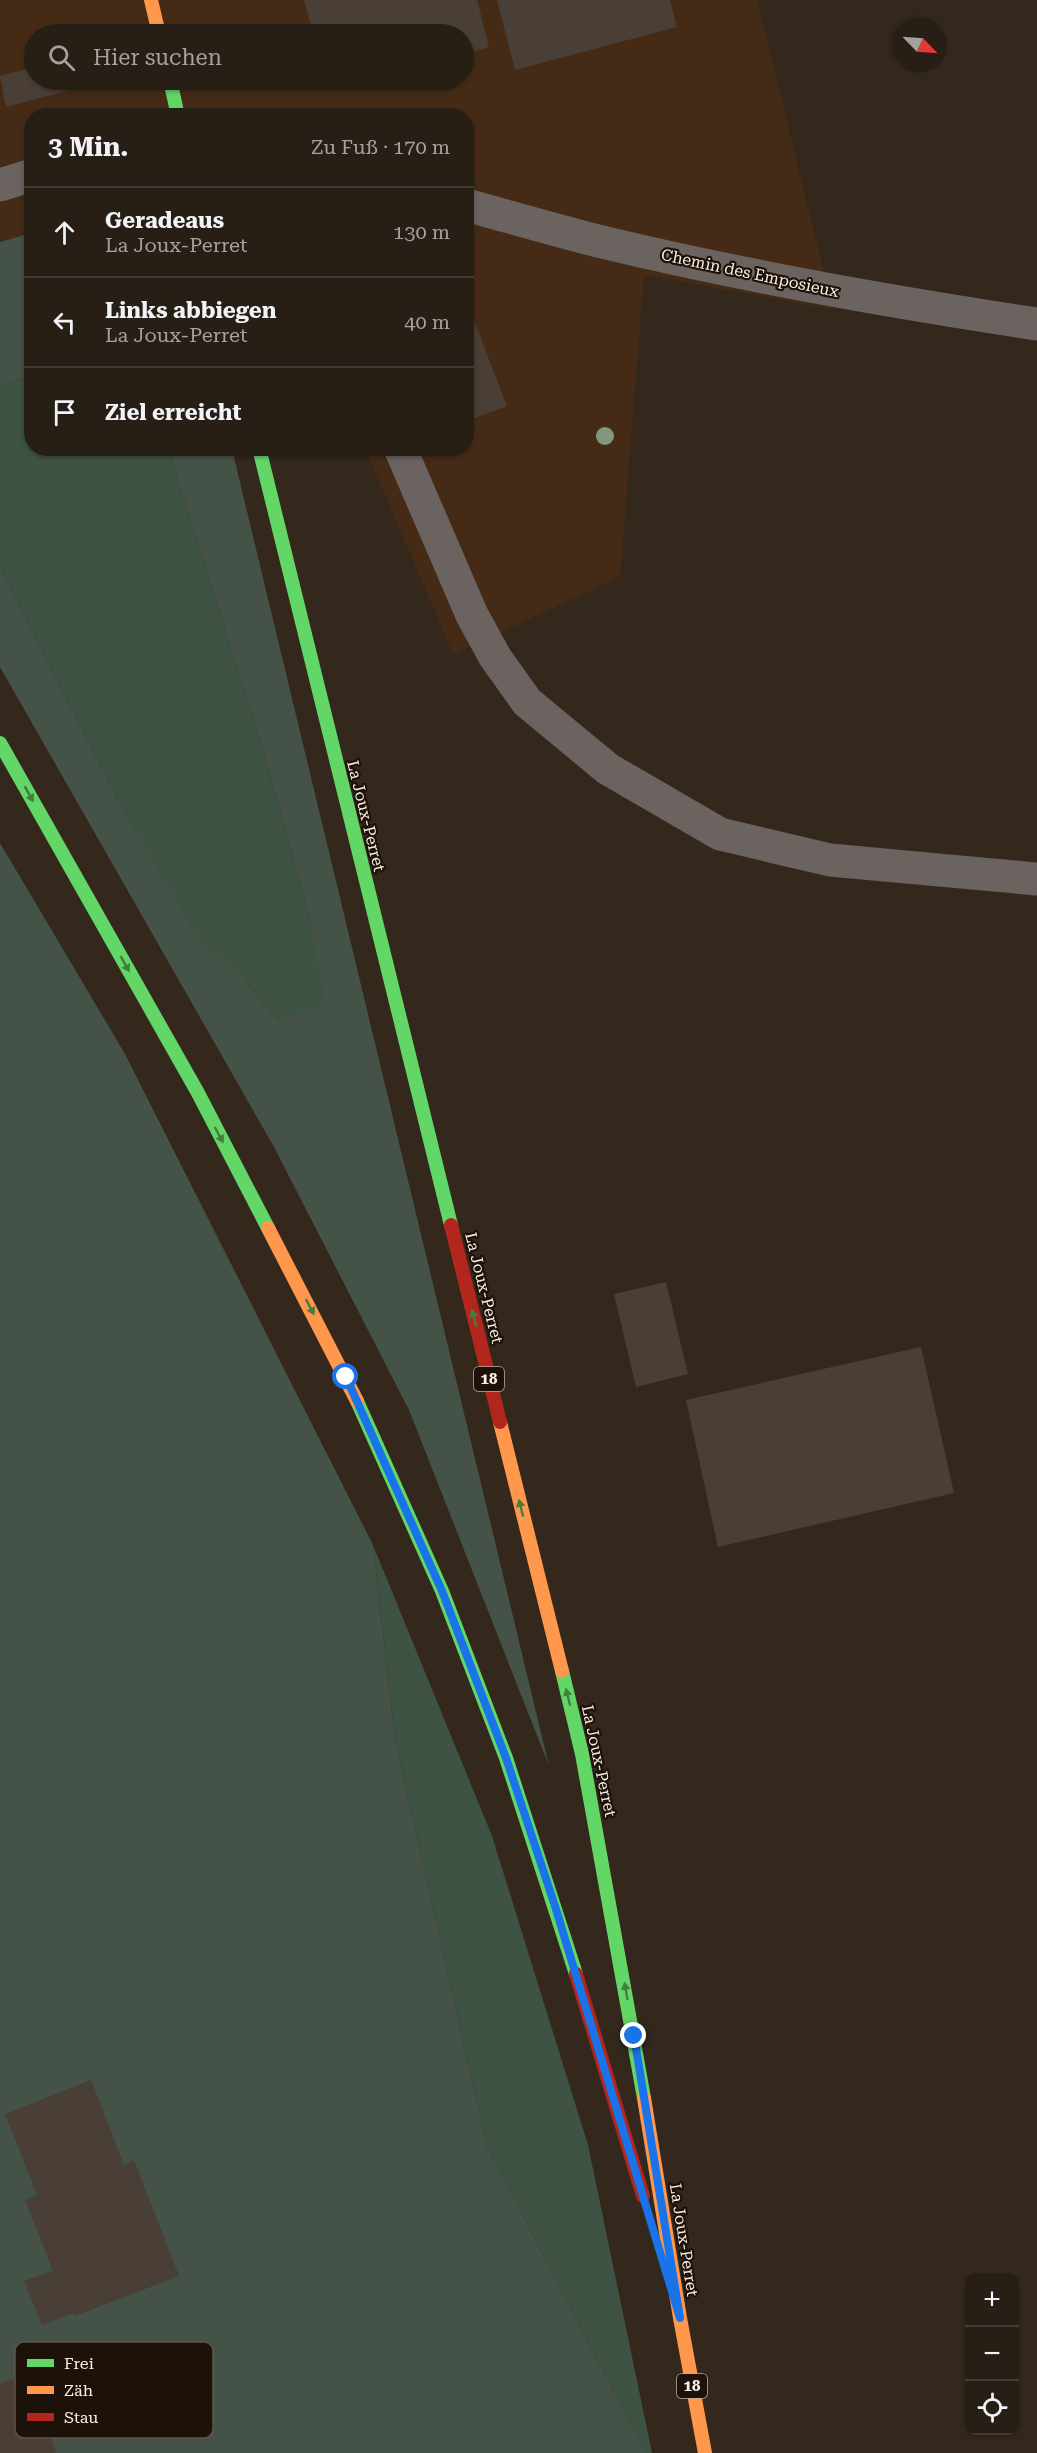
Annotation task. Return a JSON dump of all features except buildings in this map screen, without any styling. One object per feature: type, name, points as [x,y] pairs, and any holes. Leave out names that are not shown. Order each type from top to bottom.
[{"type":"main road","points":[[151,0],[157,24]]},
{"type":"main road","points":[[172,90],[176,108]]},
{"type":"main road","name":"La Joux-Perret","points":[[261,456],[582,1754],[634,2036],[680,2318],[705,2453]]},
{"type":"main road","name":"La Joux-Perret","points":[[0,743],[198,1093],[346,1377],[442,1591],[506,1758],[555,1906],[680,2318]]},
{"type":"street","points":[[0,185],[24,178]]},
{"type":"street","name":"Chemin des Emposieux","points":[[474,207],[599,241],[777,279],[899,303],[1037,324]]},
{"type":"street","points":[[403,456],[472,615],[495,657],[526,702],[608,769],[720,834],[830,860],[1037,879]]},
{"type":"shaded area","points":[[0,0],[757,0],[833,309],[644,275],[620,577],[453,654],[368,456],[474,456],[474,108],[24,108],[24,235],[0,242]]},
{"type":"green space","points":[[24,235],[24,379],[0,385],[0,242]]},
{"type":"green space","points":[[24,379],[24,456],[170,456],[262,747],[310,919],[325,1004],[279,1021],[245,981],[199,940],[129,821],[0,566],[0,385]]},
{"type":"green space","points":[[170,456],[234,456],[549,1766],[409,1410],[274,1147],[0,667],[0,566],[129,821],[245,981],[279,1021],[310,919],[262,747]]},
{"type":"green space","points":[[0,843],[125,1054],[373,1545],[395,1739],[487,2146],[646,2453],[0,2453]]},
{"type":"green space","points":[[373,1545],[492,1836],[588,2145],[652,2453],[646,2453],[487,2146],[395,1739]]},
{"type":"traffic: fast","points":[[172,90],[176,108]]},
{"type":"traffic: fast","points":[[261,456],[451,1225]]},
{"type":"traffic: fast","points":[[0,743],[198,1093],[268,1228]]},
{"type":"traffic: fast","points":[[357,1401],[442,1591],[506,1758],[576,1974]]},
{"type":"traffic: fast","points":[[562,1671],[582,1754],[644,2098]]},
{"type":"traffic: slow","points":[[151,0],[157,24]]},
{"type":"traffic: slow","points":[[268,1228],[357,1401]]},
{"type":"traffic: slow","points":[[500,1422],[562,1671]]},
{"type":"traffic: slow","points":[[644,2098],[705,2453]]},
{"type":"traffic: jam","points":[[451,1225],[500,1422]]},
{"type":"traffic: jam","points":[[576,1974],[643,2196]]},
{"type":"route","points":[[346,1377],[442,1591],[506,1758],[555,1906],[680,2318],[634,2036]]}]
